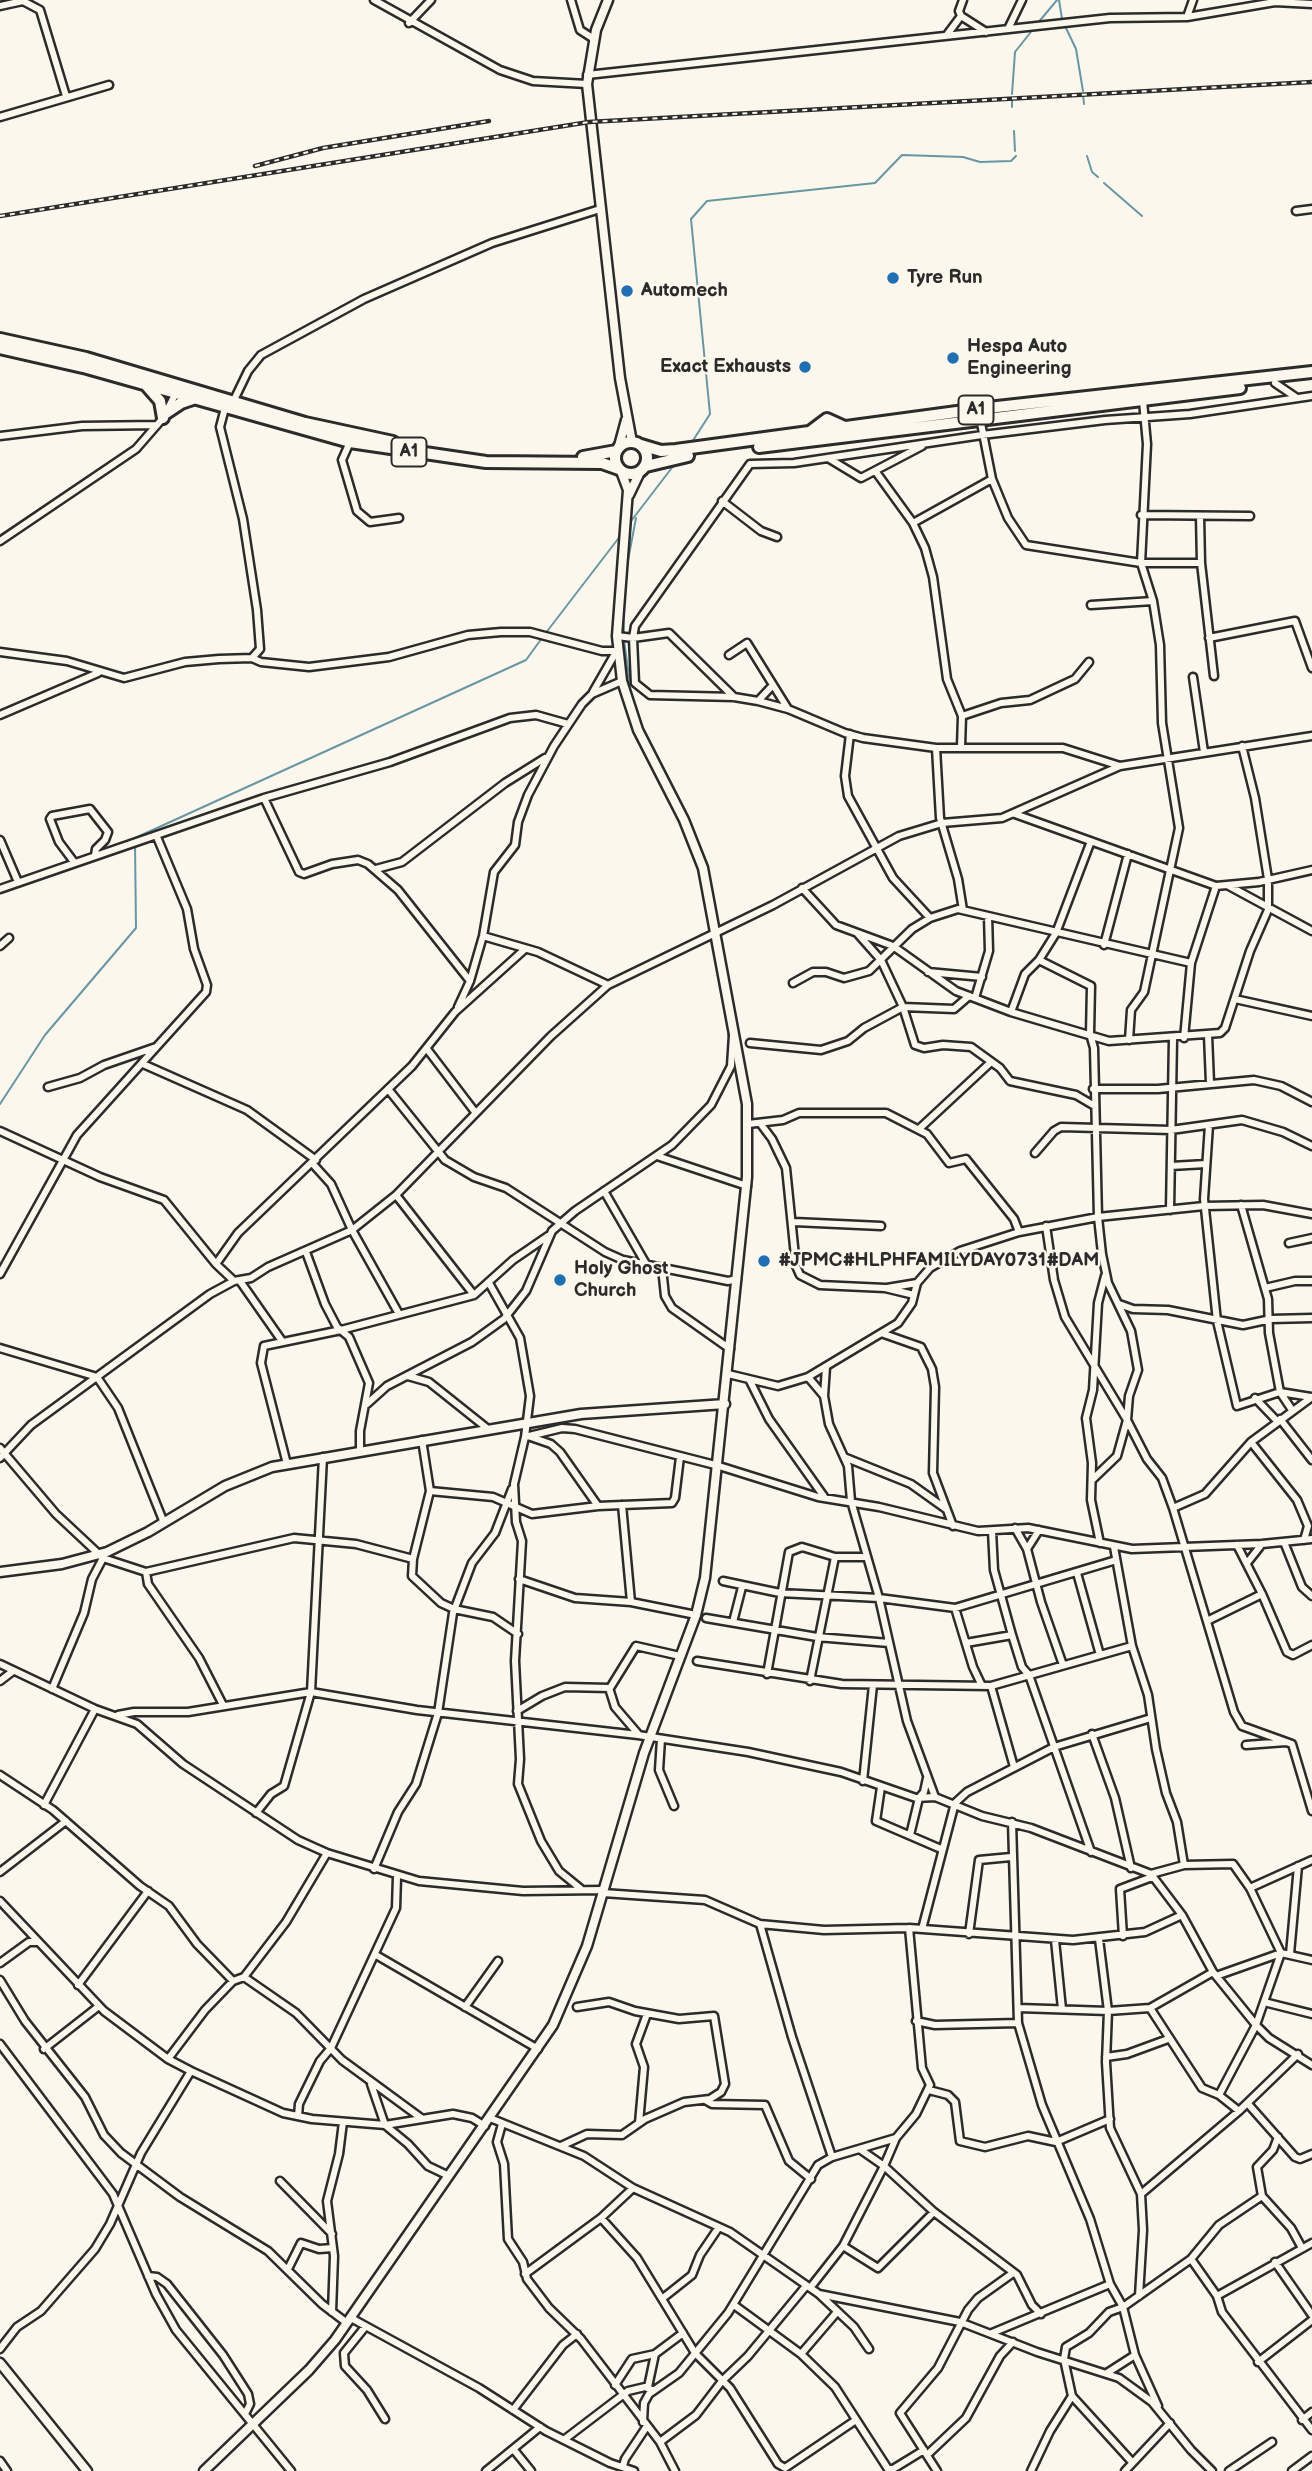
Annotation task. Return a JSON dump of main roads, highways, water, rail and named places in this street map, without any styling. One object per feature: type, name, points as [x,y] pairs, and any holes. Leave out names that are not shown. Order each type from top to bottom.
[{"type":"highway","name":"A1","points":[[0,339],[178,388],[350,442],[486,462],[602,463],[630,475],[677,457],[979,414],[1143,401],[1312,377]]},
{"type":"highway","name":"A1","points":[[0,348],[140,382],[178,388],[203,401],[229,404],[349,433],[446,450],[562,457],[602,456],[636,443],[661,451],[676,450],[1312,372]]},
{"type":"highway","points":[[140,382],[156,394],[162,419],[185,401],[203,401]]},
{"type":"highway","points":[[636,443],[647,455],[643,469]]},
{"type":"highway","points":[[618,449],[615,461],[620,470]]},
{"type":"waterway","points":[[1037,24],[1057,0]]},
{"type":"waterway","points":[[1059,0],[1062,19]]},
{"type":"waterway","points":[[1012,94],[1015,52],[1034,28]]},
{"type":"waterway","points":[[1066,28],[1076,49],[1083,91]]},
{"type":"waterway","points":[[1083,94],[1084,104]]},
{"type":"waterway","points":[[1012,99],[1012,107]]},
{"type":"waterway","points":[[1014,131],[1015,151]]},
{"type":"waterway","points":[[692,442],[710,414],[691,219],[707,201],[875,183],[902,155],[963,157],[980,162],[1011,161],[1016,156]]},
{"type":"waterway","points":[[1087,156],[1092,172],[1098,177]]},
{"type":"waterway","points":[[1104,183],[1142,216]]},
{"type":"waterway","points":[[628,525],[674,465]]},
{"type":"waterway","points":[[626,571],[636,518]]},
{"type":"waterway","points":[[545,634],[621,535]]},
{"type":"waterway","points":[[623,605],[624,634]]},
{"type":"waterway","points":[[135,838],[526,660],[542,638]]},
{"type":"waterway","points":[[624,640],[630,684]]},
{"type":"waterway","points":[[0,1104],[45,1035],[136,928],[135,844]]},
{"type":"railway","points":[[0,216],[589,122],[1312,82]]},
{"type":"railway","points":[[255,166],[323,148],[489,121]]},
{"type":"place","name":"Tyre Run","points":[[893,278]]},
{"type":"place","name":"Automech","points":[[627,291]]},
{"type":"place","name":"Hespa Auto Engineering","points":[[953,358]]},
{"type":"place","name":"Exact Exhausts","points":[[805,367]]},
{"type":"place","name":"#JPMC#HLPHFAMILYDAY0731#DAM","points":[[764,1261]]},
{"type":"place","name":"Holy Ghost Church","points":[[560,1280]]}]
